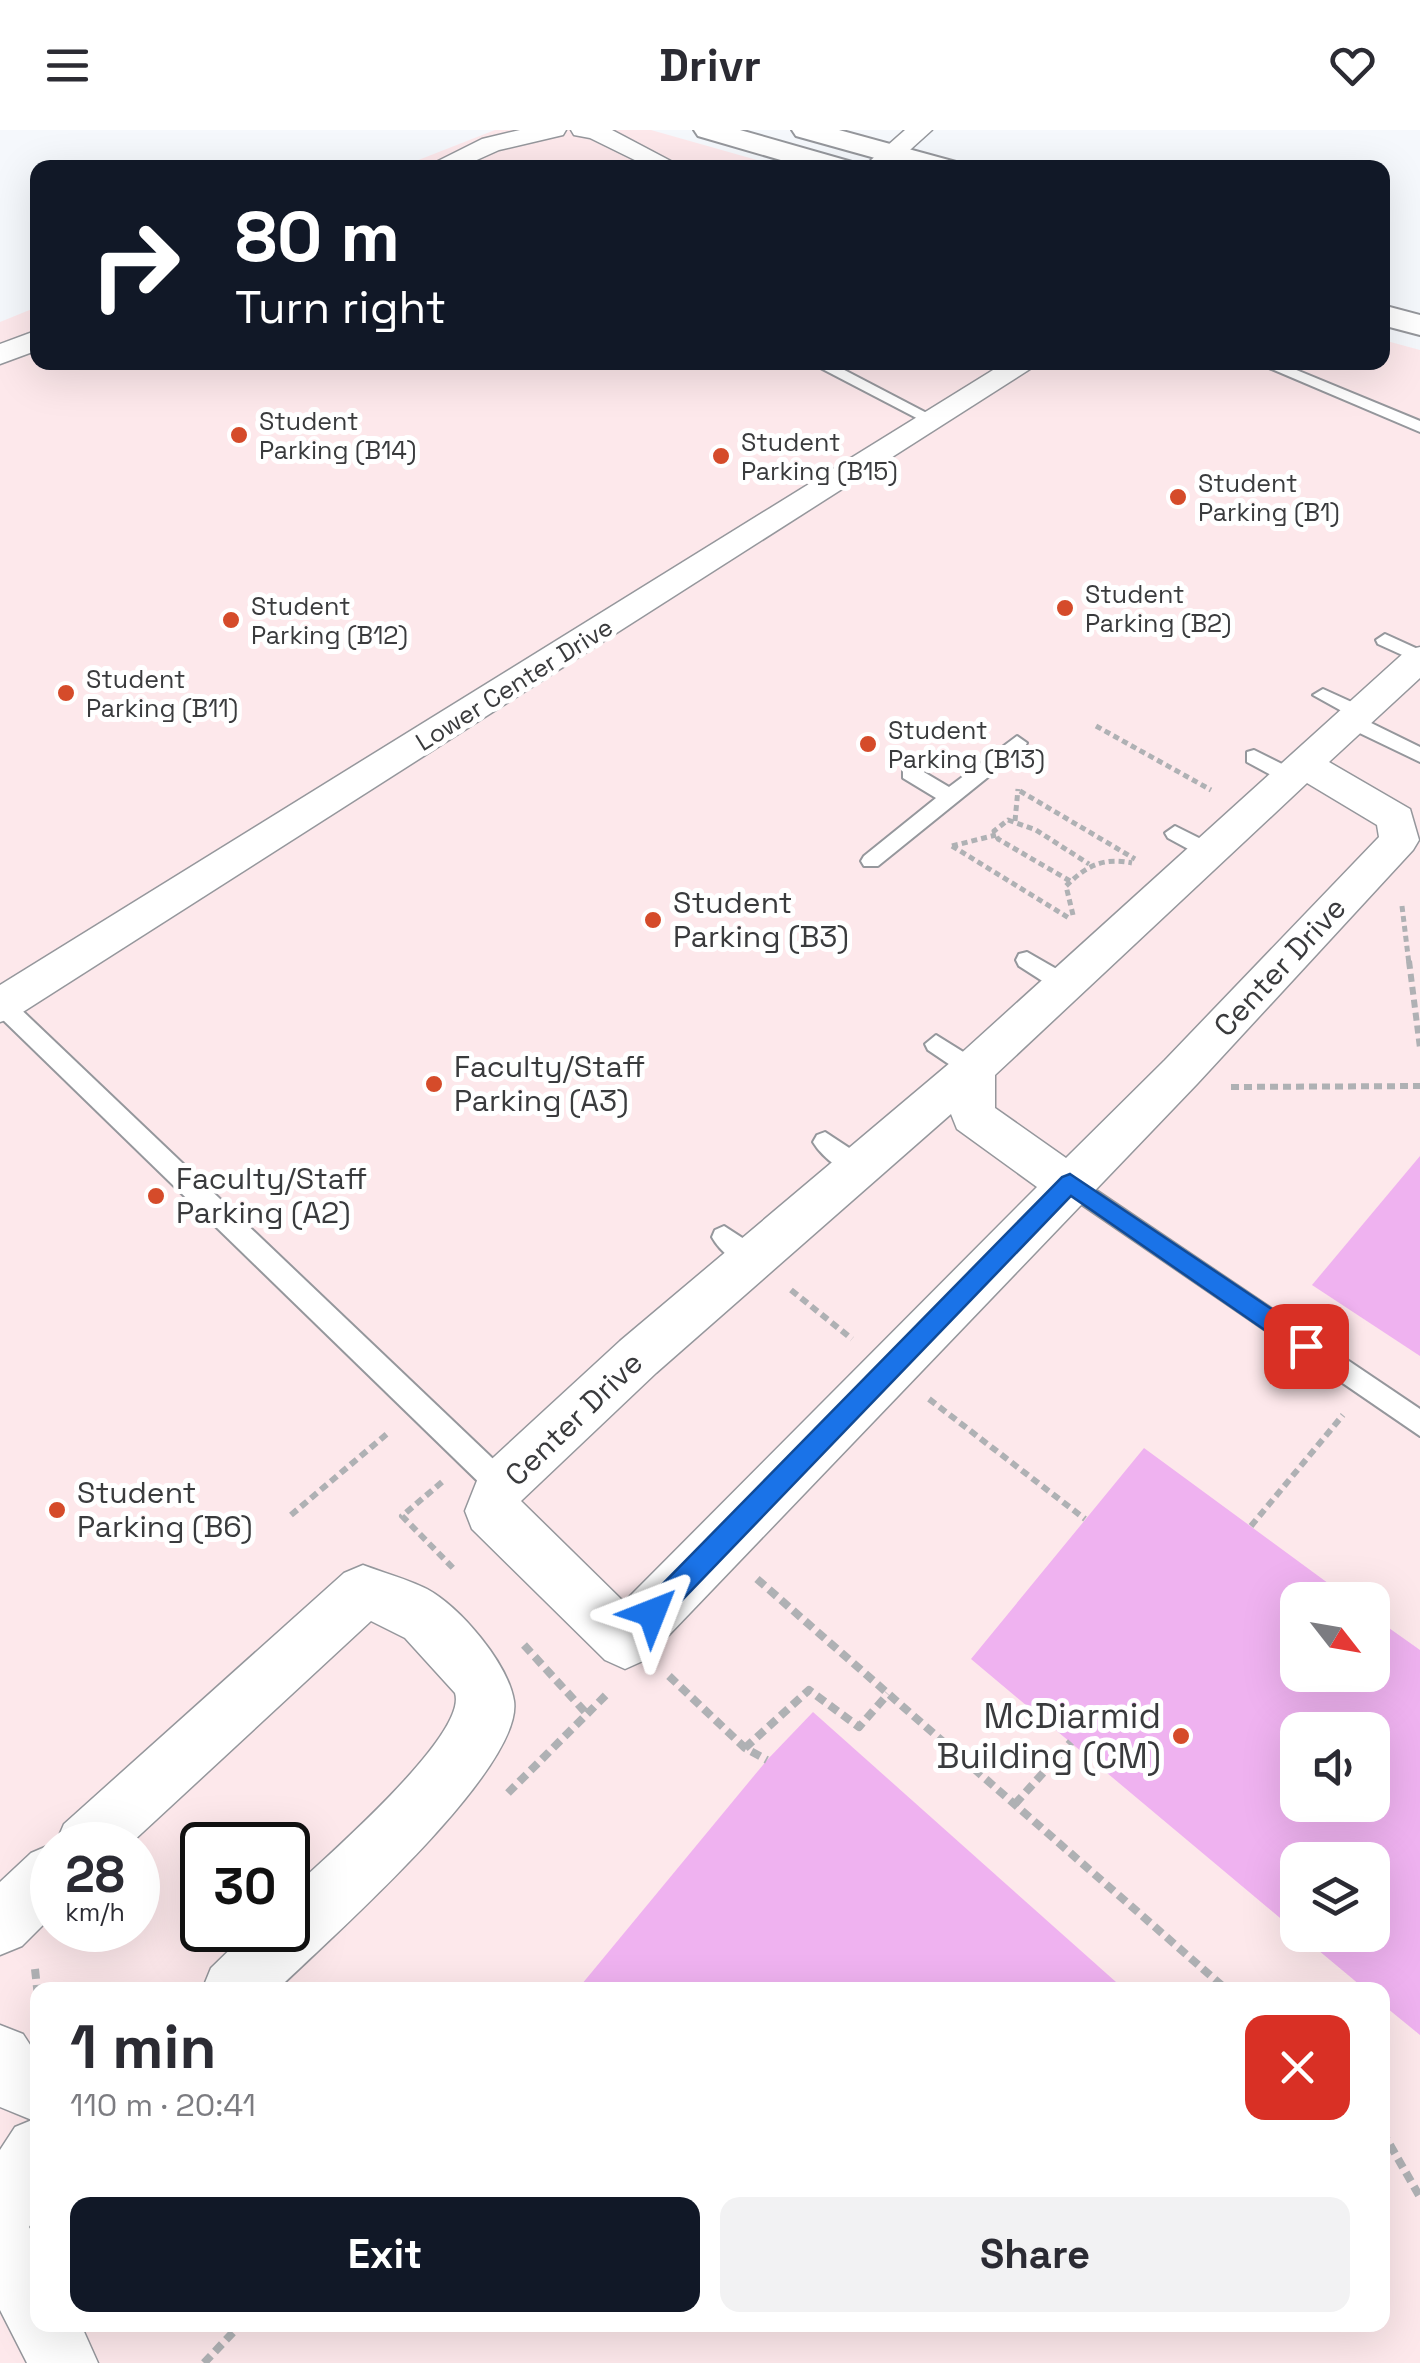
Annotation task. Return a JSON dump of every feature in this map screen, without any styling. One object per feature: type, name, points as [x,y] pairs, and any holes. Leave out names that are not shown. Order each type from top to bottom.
[{"type":"main road","points":[[708,130],[814,160]]},
{"type":"main road","points":[[806,130],[883,160]]},
{"type":"main road","points":[[1390,286],[1420,294]]},
{"type":"main road","points":[[1390,317],[1420,326]]},
{"type":"street","points":[[454,160],[491,144],[554,130]]},
{"type":"street","points":[[584,130],[653,160]]},
{"type":"street","points":[[883,160],[920,130]]},
{"type":"street","points":[[0,355],[30,342]]},
{"type":"street","name":"Lower Center Drive","points":[[1,1005],[1014,370]]},
{"type":"street","name":"Center Drive","points":[[1298,771],[1396,818],[1399,840],[1181,1072],[625,1641],[491,1511],[502,1485],[625,1346],[954,1057],[1066,985],[1193,843],[1298,771],[1420,658]]},
{"type":"street","points":[[954,1057],[973,1116],[1028,1159],[1070,1184]]},
{"type":"street","points":[[110,1822],[363,1592],[407,1608],[424,1620],[477,1676],[486,1702],[482,1725],[448,1778],[241,1982]]},
{"type":"street","points":[[0,1924],[30,1895]]},
{"type":"street","points":[[0,2057],[11,2079],[30,2087]]},
{"type":"street","points":[[0,2210],[30,2163]]},
{"type":"street","points":[[0,2242],[30,2296]]},
{"type":"street","points":[[49,2332],[63,2363]]},
{"type":"lane","points":[[832,370],[934,421]]},
{"type":"lane","points":[[1281,370],[1420,427]]},
{"type":"lane","points":[[1385,640],[1420,658]]},
{"type":"lane","points":[[1323,695],[1420,755]]},
{"type":"lane","points":[[870,861],[1017,743]]},
{"type":"lane","points":[[1254,757],[1298,771]]},
{"type":"lane","points":[[910,773],[950,797]]},
{"type":"lane","points":[[1027,960],[1066,985]]},
{"type":"lane","points":[[1,1005],[502,1485]]},
{"type":"lane","points":[[1070,1184],[1420,1424]]},
{"type":"path","points":[[1096,726],[1223,797]]},
{"type":"path","points":[[952,846],[1074,921],[1066,886],[1089,864],[1116,858],[1144,866],[1020,790]]},
{"type":"path","points":[[1070,882],[998,839],[994,831],[1008,820],[1021,822],[1089,864]]},
{"type":"path","points":[[1402,903],[1420,1048]]},
{"type":"path","points":[[1227,1087],[1420,1086]]},
{"type":"path","points":[[738,1247],[863,1347]]},
{"type":"path","points":[[912,1386],[1085,1520]]},
{"type":"path","points":[[1251,1526],[1366,1387]]},
{"type":"path","points":[[290,1515],[390,1432]]},
{"type":"path","points":[[445,1479],[453,1472]]},
{"type":"path","points":[[719,1546],[1218,1982]]},
{"type":"path","points":[[660,1668],[745,1748],[767,1760]]},
{"type":"path","points":[[745,1748],[809,1690],[859,1728],[888,1694]]},
{"type":"path","points":[[1015,1804],[1071,1742]]},
{"type":"path","points":[[1390,2146],[1420,2197]]},
{"type":"path","points":[[204,2363],[233,2332]]},
{"type":"shaded area","points":[[495,130],[651,130],[757,160],[418,160]]},
{"type":"shaded area","points":[[30,310],[30,370],[1390,370],[1390,342],[1420,350],[1420,2363],[0,2363],[0,322]]},
{"type":"building","points":[[1420,1156],[1420,1356],[1312,1285]]},
{"type":"building","name":"McDiarmid Building (CM)","points":[[1144,1448],[1326,1582],[1280,1582],[1280,1692],[1390,1692],[1390,1629],[1420,1650],[1420,2035],[1390,2011],[1390,1982],[1356,1982],[1320,1952],[1390,1952],[1390,1842],[1280,1842],[1280,1918],[971,1659]]},
{"type":"building","points":[[813,1712],[1116,1982],[584,1982],[767,1760]]},
{"type":"place","name":"Student Parking (B14)","points":[[239,435]]},
{"type":"place","name":"Student Parking (B15)","points":[[721,456]]},
{"type":"place","name":"Student Parking (B1)","points":[[1178,497]]},
{"type":"place","name":"Student Parking (B2)","points":[[1065,608]]},
{"type":"place","name":"Student Parking (B12)","points":[[231,620]]},
{"type":"place","name":"Student Parking (B11)","points":[[66,693]]},
{"type":"place","name":"Student Parking (B13)","points":[[868,744]]},
{"type":"place","name":"Student Parking (B3)","points":[[653,920]]},
{"type":"place","name":"Faculty/Staff Parking (A3)","points":[[434,1084]]},
{"type":"place","name":"Faculty/Staff Parking (A2)","points":[[156,1196]]},
{"type":"place","name":"Student Parking (B6)","points":[[57,1510]]},
{"type":"place","name":"McDiarmid Building (CM)","points":[[1181,1736]]},
{"type":"route","points":[[652,1613],[1070,1184],[1306,1346]]}]
